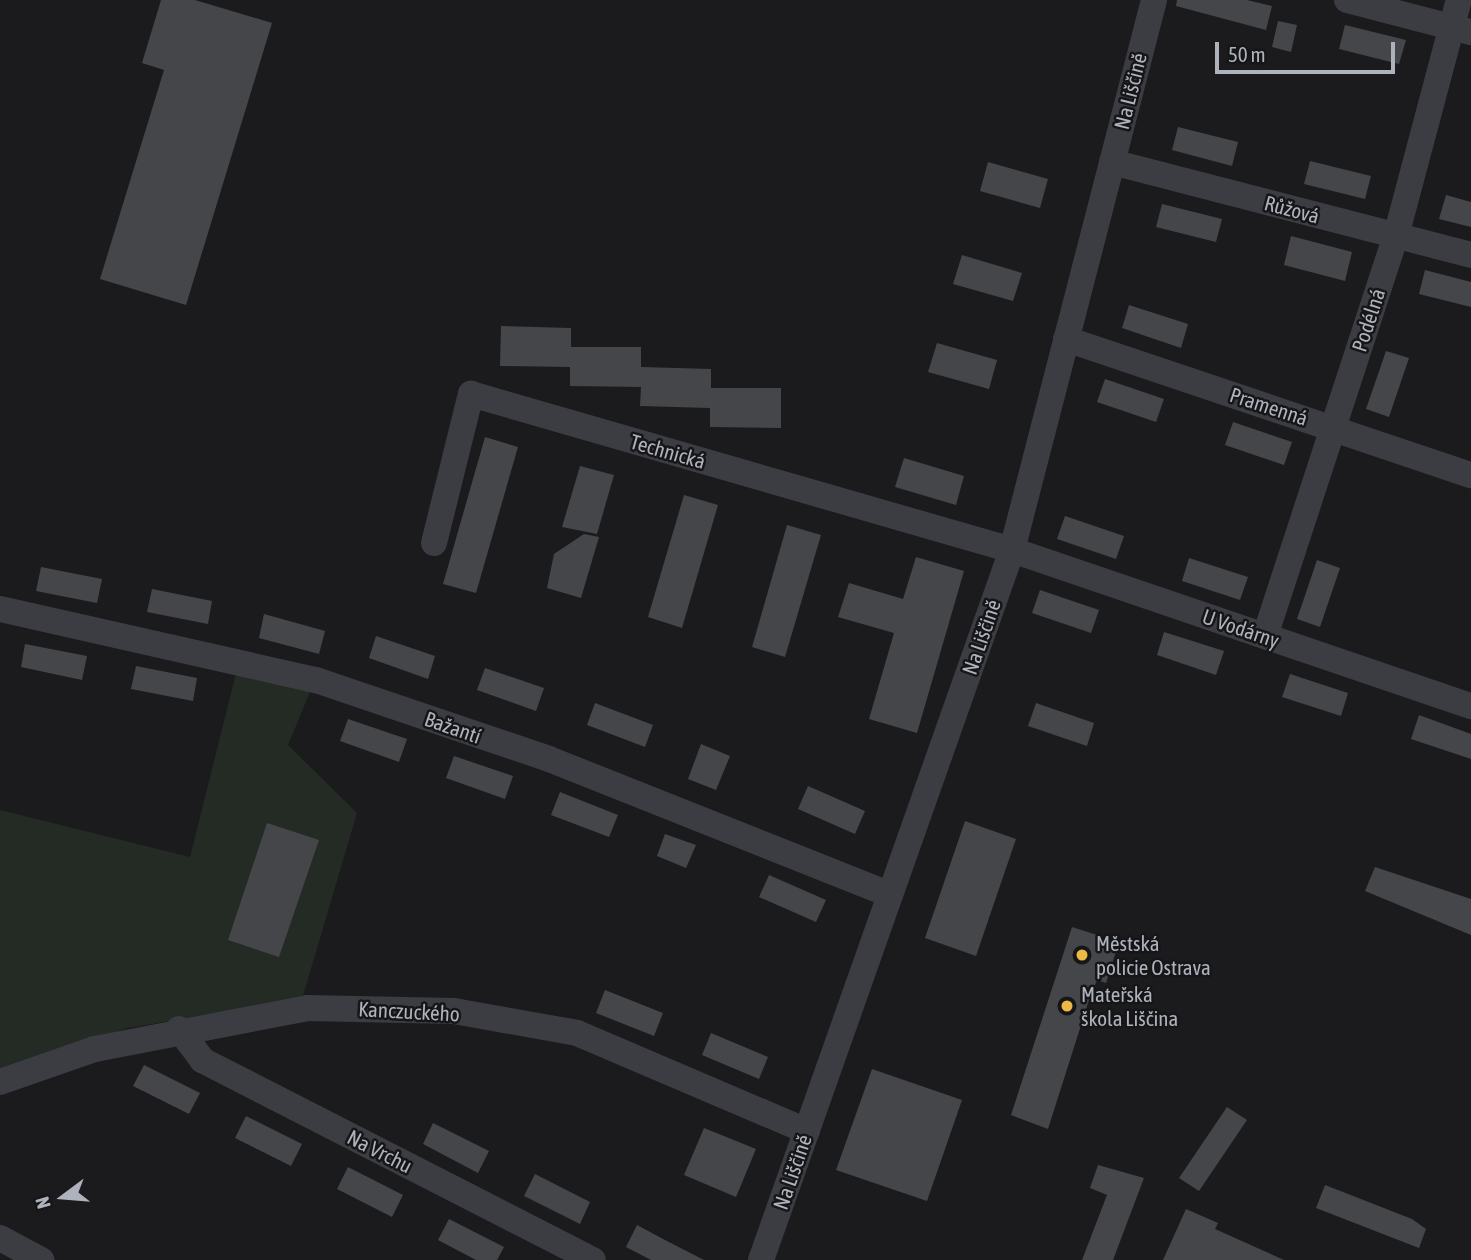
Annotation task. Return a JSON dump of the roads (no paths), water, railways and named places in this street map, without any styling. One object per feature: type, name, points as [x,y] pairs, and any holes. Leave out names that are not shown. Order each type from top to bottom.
[{"type":"street","name":"Na Liščině","points":[[761,1260],[1012,550],[1154,0]]},
{"type":"street","points":[[1347,0],[1461,29]]},
{"type":"street","name":"Podélná","points":[[1265,636],[1461,29],[1459,0]]},
{"type":"street","name":"Růžová","points":[[1112,162],[1471,255]]},
{"type":"street","name":"Pramenná","points":[[1066,339],[1471,475]]},
{"type":"street","name":"Technická","points":[[434,543],[471,394],[1012,550]]},
{"type":"street","name":"U Vodárny","points":[[1012,550],[1471,706]]},
{"type":"street","name":"Bažantí","points":[[0,609],[316,680],[549,759],[890,895]]},
{"type":"street","name":"Kanczuckého","points":[[0,1082],[49,1062],[179,1029],[307,1008],[454,1011],[577,1033],[807,1131]]},
{"type":"street","name":"Na Vrchu","points":[[179,1029],[202,1060],[593,1260]]},
{"type":"street","points":[[0,1238],[41,1260]]},
{"type":"place","name":"Městská policie Ostrava","points":[[1082,955]]},
{"type":"place","name":"Mateřská škola Liščina","points":[[1067,1006]]}]
